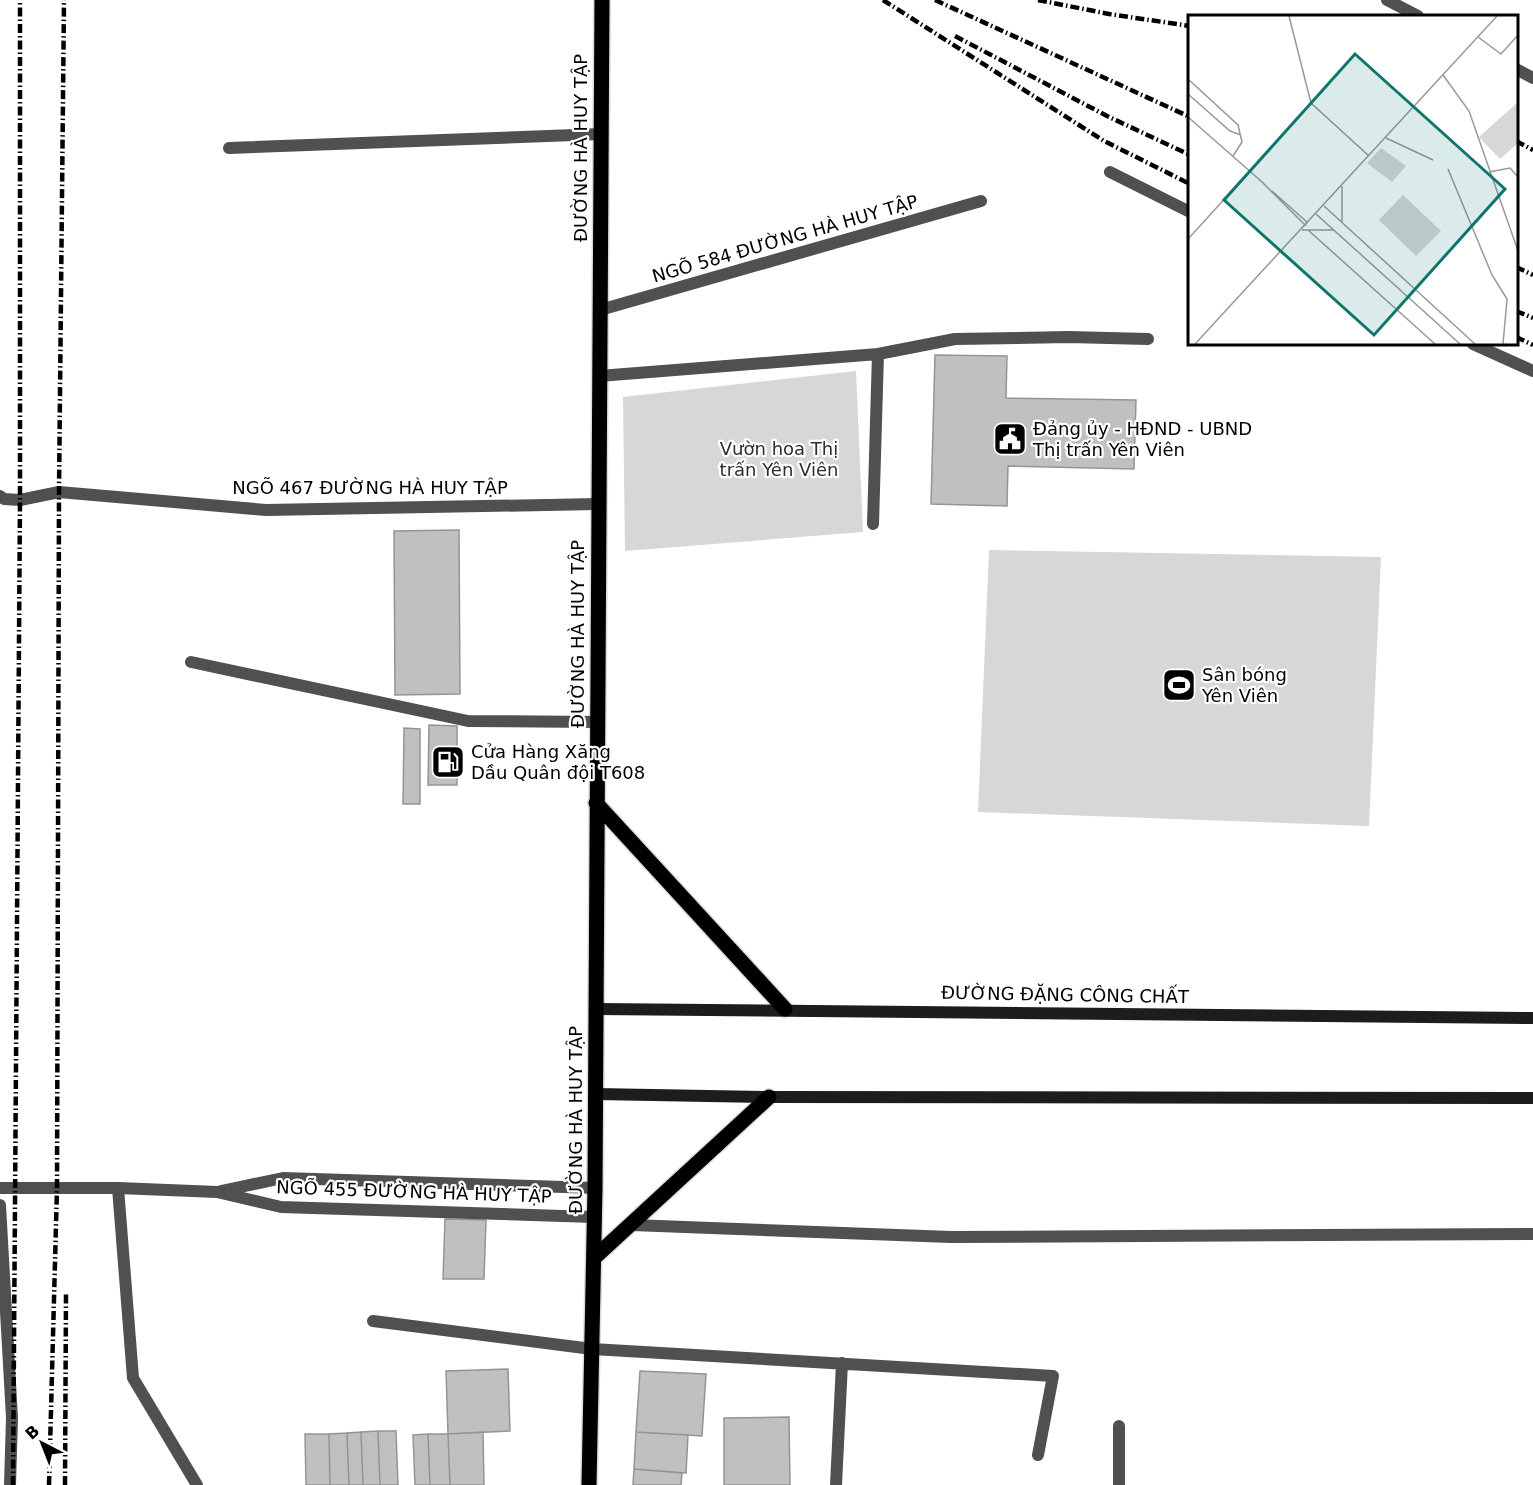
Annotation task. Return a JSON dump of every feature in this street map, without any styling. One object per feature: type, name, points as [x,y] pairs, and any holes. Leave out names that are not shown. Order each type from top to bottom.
[{"type":"main road","name":"ĐƯỜNG HÀ HUY TẬP","points":[[589,1485],[596,1188],[596,803],[602,0]]},
{"type":"main road","points":[[596,803],[785,1009]]},
{"type":"main road","name":"ĐƯỜNG ĐẶNG CÔNG CHẤT","points":[[596,1009],[785,1009],[1533,1018]]},
{"type":"main road","points":[[596,1094],[769,1097],[1533,1098]]},
{"type":"main road","points":[[594,1258],[769,1097]]},
{"type":"street","points":[[1387,0],[1416,15]]},
{"type":"street","points":[[1518,70],[1533,78]]},
{"type":"street","points":[[229,148],[601,134]]},
{"type":"street","points":[[1110,172],[1188,211]]},
{"type":"street","name":"NGÕ 584 ĐƯỜNG HÀ HUY TẬP","points":[[600,310],[981,201]]},
{"type":"street","points":[[599,376],[878,354],[955,339],[1069,337],[1148,339]]},
{"type":"street","points":[[1475,345],[1533,371]]},
{"type":"street","points":[[873,524],[878,354]]},
{"type":"street","name":"NGÕ 467 ĐƯỜNG HÀ HUY TẬP","points":[[0,496],[20,500],[59,492],[266,510],[598,504]]},
{"type":"street","points":[[191,662],[468,721],[597,722]]},
{"type":"street","name":"NGÕ 455 ĐƯỜNG HÀ HUY TẬP","points":[[217,1192],[283,1178],[596,1188]]},
{"type":"street","points":[[0,1188],[118,1188],[217,1192]]},
{"type":"street","points":[[118,1188],[133,1378],[198,1485]]},
{"type":"street","name":"NGÕ 455 ĐƯỜNG HÀ HUY TẬP","points":[[217,1192],[281,1207],[594,1217]]},
{"type":"street","points":[[0,1205],[12,1419],[10,1485]]},
{"type":"street","points":[[632,1225],[951,1237],[1533,1234]]},
{"type":"street","points":[[373,1321],[592,1349],[1053,1376],[1038,1455]]},
{"type":"street","points":[[836,1485],[842,1363]]},
{"type":"street","points":[[1119,1426],[1119,1485]]},
{"type":"green space","name":"Vườn hoa Thị trấn Yên Viên","points":[[856,371],[863,532],[625,551],[623,397]]},
{"type":"green space","name":"Sân bóng Yên Viên","points":[[989,550],[1381,557],[1369,826],[978,812]]},
{"type":"building","points":[[935,355],[1007,356],[1006,398],[1136,400],[1134,469],[1008,466],[1007,506],[931,504]]},
{"type":"building","points":[[459,530],[460,694],[395,695],[394,531]]},
{"type":"building","points":[[429,725],[457,726],[457,785],[428,785]]},
{"type":"building","points":[[404,728],[420,729],[420,804],[403,804]]},
{"type":"building","points":[[445,1219],[486,1220],[484,1279],[443,1279]]},
{"type":"building","points":[[508,1369],[510,1431],[448,1434],[446,1371]]},
{"type":"building","points":[[640,1371],[706,1374],[702,1436],[636,1432]]},
{"type":"building","points":[[789,1417],[790,1485],[724,1485],[724,1418]]},
{"type":"building","points":[[378,1431],[380,1485],[363,1485],[361,1432]]},
{"type":"building","points":[[378,1431],[396,1431],[398,1485],[380,1485]]},
{"type":"building","points":[[361,1432],[363,1485],[349,1485],[347,1433]]},
{"type":"building","points":[[483,1432],[484,1485],[450,1485],[448,1434]]},
{"type":"building","points":[[636,1432],[688,1435],[686,1473],[634,1469]]},
{"type":"building","points":[[347,1433],[349,1485],[330,1485],[329,1434]]},
{"type":"building","points":[[305,1434],[329,1434],[330,1485],[306,1485]]},
{"type":"building","points":[[428,1434],[430,1485],[415,1485],[413,1435]]},
{"type":"building","points":[[428,1434],[448,1434],[450,1485],[430,1485]]},
{"type":"building","points":[[634,1469],[682,1473],[681,1485],[633,1485]]},
{"type":"railway","points":[[13,1485],[20,500],[20,0]]},
{"type":"railway","points":[[49,1485],[57,1188],[59,492],[64,0]]},
{"type":"railway","points":[[883,0],[1104,141],[1188,183]]},
{"type":"railway","points":[[935,0],[1188,116]]},
{"type":"railway","points":[[1038,0],[1109,14],[1188,26]]},
{"type":"railway","points":[[955,36],[1107,116],[1188,154]]},
{"type":"railway","points":[[1518,142],[1533,150]]},
{"type":"railway","points":[[1518,268],[1533,275]]},
{"type":"railway","points":[[1518,312],[1533,318]]},
{"type":"railway","points":[[1518,338],[1533,345]]},
{"type":"railway","points":[[65,1485],[66,1294]]},
{"type":"place","name":"Đảng ủy - HĐND - UBND Thị trấn Yên Viên","points":[[1010,439]]},
{"type":"place","name":"Sân bóng Yên Viên","points":[[1179,685]]},
{"type":"place","name":"Cửa Hàng Xăng Dầu Quân đội T608","points":[[448,762]]}]
